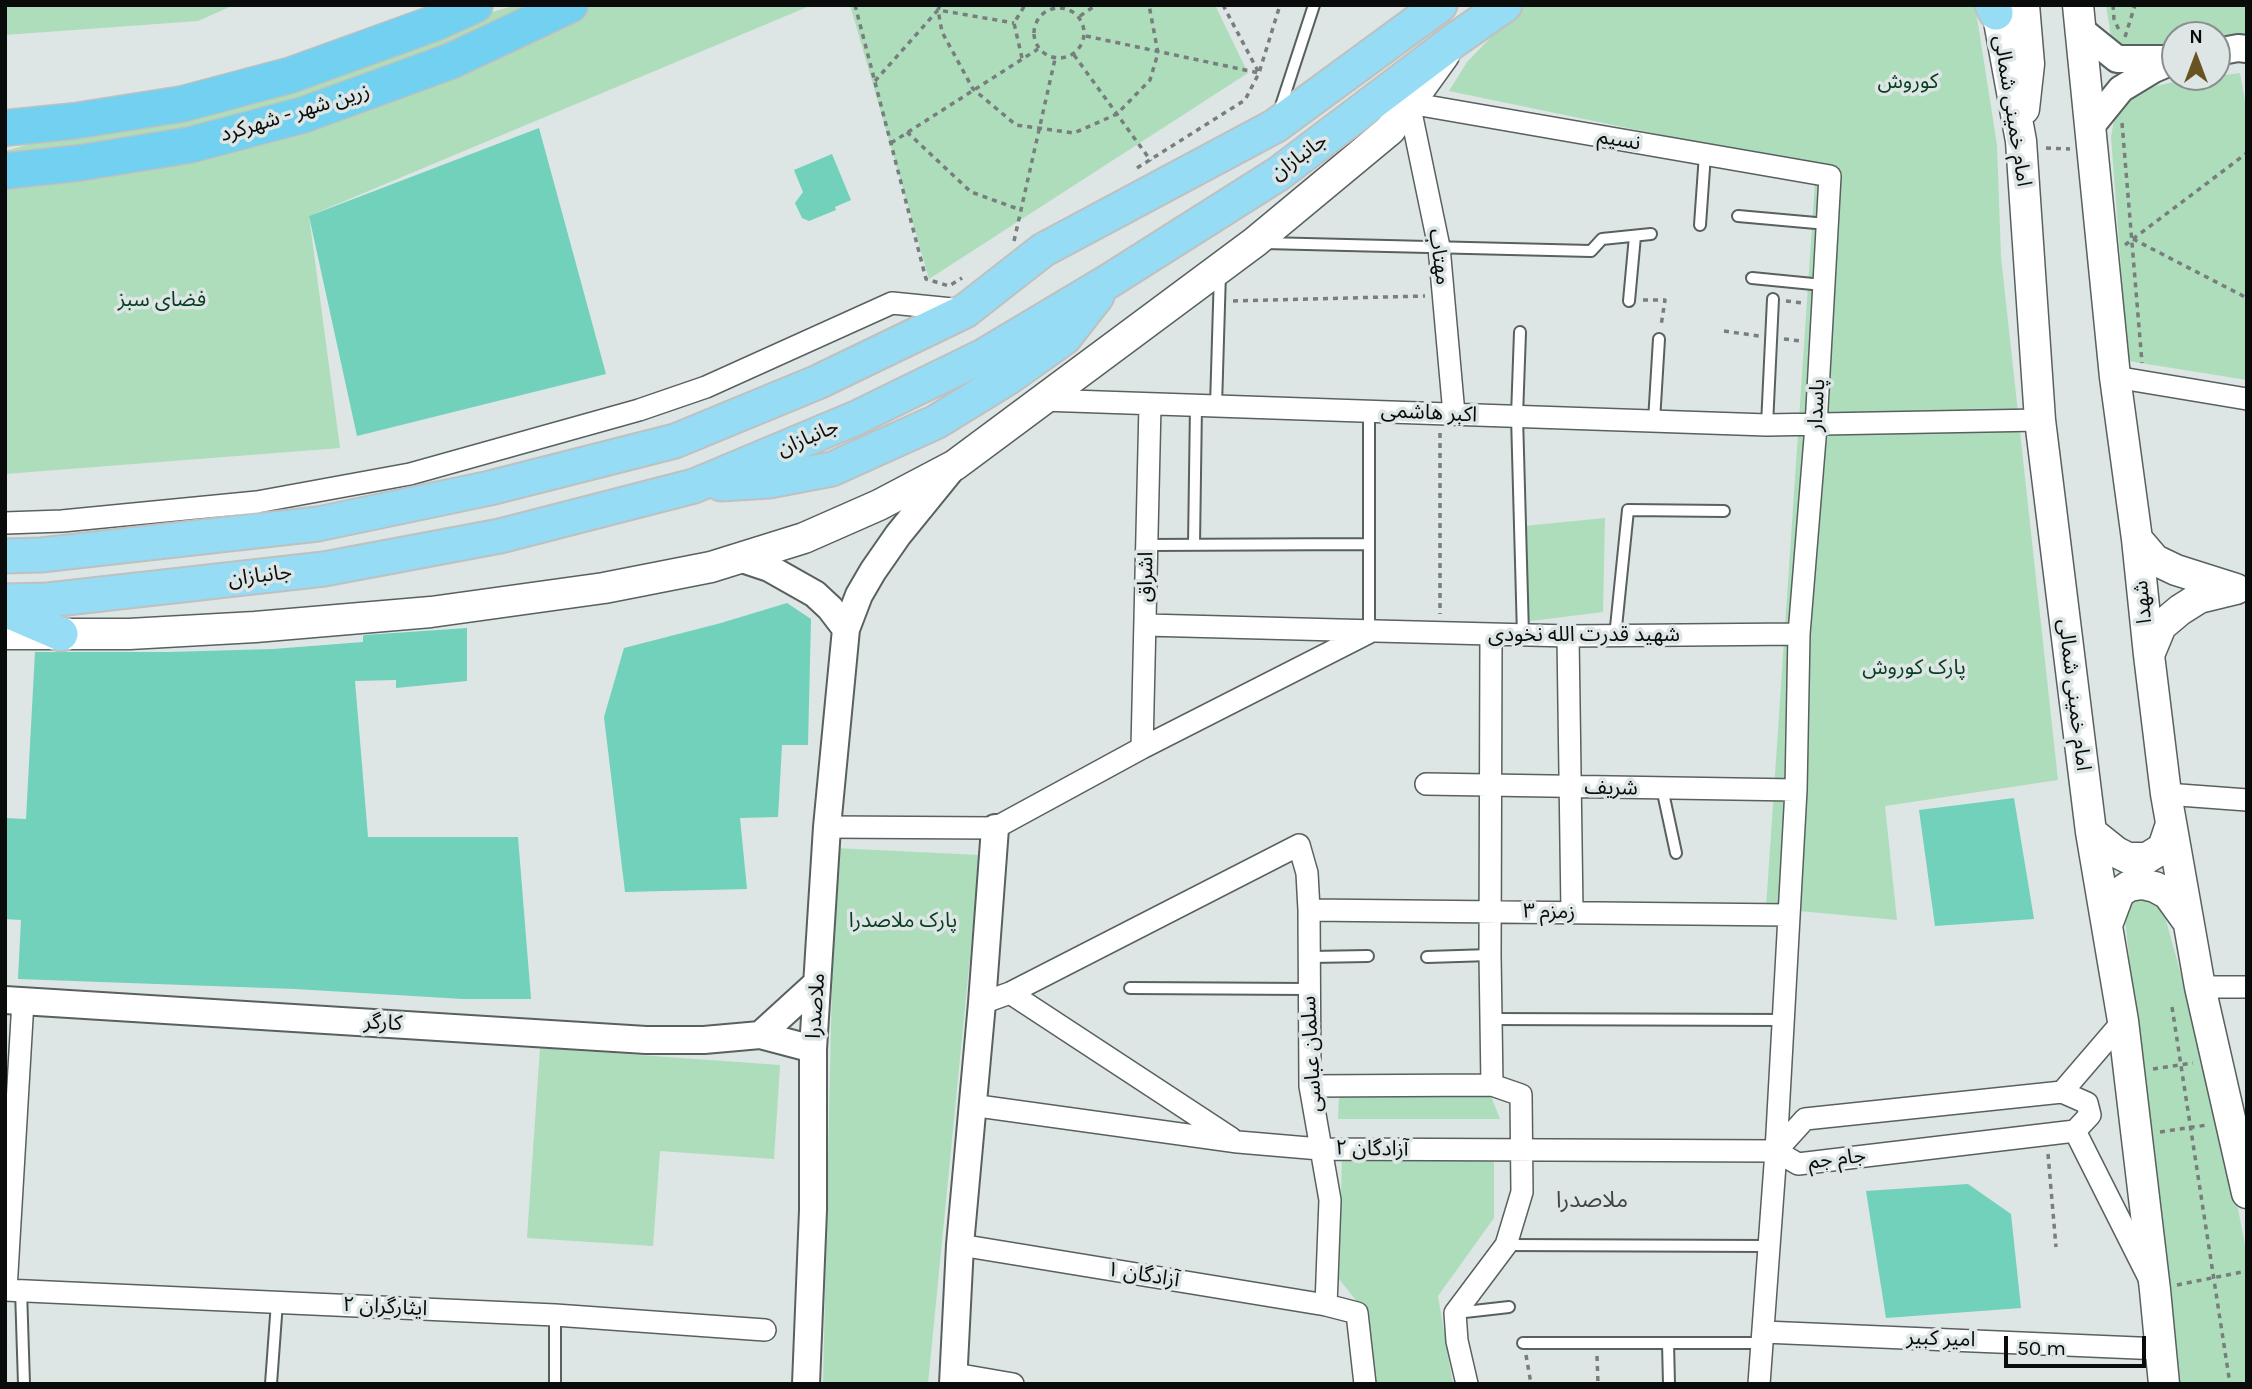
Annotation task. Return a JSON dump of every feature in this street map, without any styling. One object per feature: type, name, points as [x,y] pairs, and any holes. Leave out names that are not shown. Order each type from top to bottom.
[{"type":"highway","name":"زرین شهر - شهرکرد","points":[[5,128],[75,121],[182,103],[290,75],[435,23],[475,5]]},
{"type":"highway","name":"زرین شهر - شهرکرد","points":[[5,171],[79,163],[190,145],[303,115],[451,61],[569,5]]},
{"type":"main road","name":"جانبازان","points":[[5,556],[95,549],[318,524],[490,488],[675,441],[818,382],[965,311],[1043,250],[1159,172],[1275,127],[1440,5]]},
{"type":"main road","name":"جانبازان","points":[[5,601],[48,600],[324,569],[500,536],[694,486],[769,481],[832,469],[936,422],[1009,377],[1064,338],[1109,281],[1278,174],[1505,5]]},
{"type":"main road","name":"امام خمینی شمالی","points":[[2002,7],[2021,141],[2040,420],[2091,832],[2123,1021],[2164,1384]]},
{"type":"main road","name":"شهدا","points":[[2080,17],[2104,261],[2129,380],[2137,539],[2166,794],[2200,987],[2246,1184]]},
{"type":"main road","points":[[5,634],[129,634],[255,627],[431,611],[604,588],[711,566],[804,538],[878,505],[955,464],[1255,242],[1391,130],[1455,40]]},
{"type":"main road","points":[[490,488],[500,536]]},
{"type":"main road","points":[[2137,539],[2155,560],[2176,570],[2242,590]]},
{"type":"main road","points":[[2149,655],[2161,626],[2180,610],[2199,598],[2242,590]]},
{"type":"main road","points":[[5,610],[61,634]]},
{"type":"main road","points":[[2091,832],[2128,858],[2147,858],[2163,848],[2171,824]]},
{"type":"main road","points":[[2107,925],[2119,893],[2129,886],[2143,884],[2168,894],[2188,923]]},
{"type":"street","points":[[2080,17],[2117,59],[2161,60]]},
{"type":"street","points":[[2091,126],[2121,89],[2161,66]]},
{"type":"street","name":"نسیم","points":[[1409,103],[1830,176]]},
{"type":"street","name":"مهتاب","points":[[1409,103],[1439,247],[1444,295],[1447,414]]},
{"type":"street","name":"پاسدار","points":[[1759,1384],[1776,1151],[1796,790],[1799,634],[1816,425],[1830,176]]},
{"type":"street","points":[[5,523],[141,514],[257,502],[410,474],[639,410],[706,387],[892,303],[965,311]]},
{"type":"street","points":[[2129,380],[2247,399]]},
{"type":"street","name":"اکبر هاشمی","points":[[1042,400],[1767,425],[2040,420]]},
{"type":"street","name":"اشراق","points":[[1142,748],[1150,405]]},
{"type":"street","name":"ملاصدرا","points":[[806,1384],[813,1210],[813,1049],[827,827],[846,629],[859,596],[873,571],[955,464]]},
{"type":"street","points":[[739,558],[769,568],[815,594],[846,629]]},
{"type":"street","name":"شهید قدرت الله نخودی","points":[[1146,625],[1615,637],[1799,634]]},
{"type":"street","points":[[827,827],[995,828],[1142,748],[1369,632]]},
{"type":"street","points":[[1491,635],[1492,1085]]},
{"type":"street","points":[[1567,636],[1572,912]]},
{"type":"street","name":"شریف","points":[[1426,784],[1796,790]]},
{"type":"street","points":[[2166,794],[2247,800]]},
{"type":"street","points":[[995,828],[960,1245],[954,1379],[1013,1384]]},
{"type":"street","name":"سلمان عباسی","points":[[1010,993],[1299,845],[1307,873],[1309,910],[1310,1086],[1330,1199],[1326,1305]]},
{"type":"street","name":"زمزم ۳","points":[[1309,910],[1789,915]]},
{"type":"street","points":[[760,1035],[817,983]]},
{"type":"street","points":[[2200,987],[2247,987]]},
{"type":"street","points":[[982,1003],[1010,993],[1238,1142]]},
{"type":"street","points":[[11,1290],[14,1000]]},
{"type":"street","name":"کارگر","points":[[14,1000],[646,1040],[704,1040],[760,1035],[813,1049]]},
{"type":"street","points":[[2123,1021],[2062,1092],[2087,1103],[2090,1115],[2075,1131],[2155,1290]]},
{"type":"street","points":[[1310,1086],[1492,1085],[1521,1095],[1522,1192],[1506,1245],[1455,1313],[1457,1342],[1468,1384]]},
{"type":"street","name":"جام جم","points":[[2062,1092],[1805,1119],[1776,1151],[1798,1164],[2075,1131]]},
{"type":"street","name":"آزادگان ۲","points":[[971,1105],[1238,1142],[1320,1149],[1776,1151]]},
{"type":"street","name":"آزادگان ۱","points":[[960,1245],[1326,1305],[1357,1313],[1365,1384]]},
{"type":"street","name":"ایثارگران ۲","points":[[11,1290],[555,1315],[765,1330]]},
{"type":"street","name":"امیر کبیر","points":[[1764,1337],[2161,1349]]},
{"type":"lane","points":[[1275,127],[1314,5]]},
{"type":"lane","points":[[1700,225],[1705,155]]},
{"type":"lane","points":[[1738,216],[1827,224]]},
{"type":"lane","points":[[1255,242],[1591,251],[1602,239],[1651,234]]},
{"type":"lane","points":[[1629,300],[1634,236]]},
{"type":"lane","points":[[1194,545],[1206,406],[1220,301],[1220,268]]},
{"type":"lane","points":[[1752,278],[1823,285]]},
{"type":"lane","points":[[1767,425],[1773,299]]},
{"type":"lane","points":[[1520,332],[1517,416],[1523,635]]},
{"type":"lane","points":[[1654,421],[1659,339]]},
{"type":"lane","points":[[1369,410],[1369,632]]},
{"type":"lane","points":[[1615,637],[1628,510],[1724,511]]},
{"type":"lane","points":[[1146,545],[1367,544]]},
{"type":"lane","points":[[1662,788],[1676,853]]},
{"type":"lane","points":[[1427,957],[1490,955]]},
{"type":"lane","points":[[1311,957],[1368,956]]},
{"type":"lane","points":[[1130,988],[1308,989]]},
{"type":"lane","points":[[1490,1018],[1783,1020]]},
{"type":"lane","points":[[1506,1245],[1768,1246]]},
{"type":"lane","points":[[11,1290],[24,1384]]},
{"type":"lane","points":[[271,1384],[277,1302]]},
{"type":"lane","points":[[1455,1313],[1509,1307]]},
{"type":"lane","points":[[555,1315],[555,1384]]},
{"type":"lane","points":[[1523,1343],[1668,1343],[1764,1337]]},
{"type":"lane","points":[[1668,1343],[1669,1384]]},
{"type":"path","points":[[855,5],[926,278],[949,286],[970,273]]},
{"type":"path","points":[[1022,58],[1014,23],[1025,5]]},
{"type":"path","points":[[1080,16],[1096,5]]},
{"type":"path","points":[[939,8],[942,32],[973,89],[1016,125],[1074,133],[1116,114],[1150,80],[1158,52],[1149,5]]},
{"type":"path","points":[[1223,5],[1259,73]]},
{"type":"path","points":[[1127,174],[1159,172],[1245,100],[1259,73],[1280,5]]},
{"type":"path","points":[[2113,5],[2114,19],[2123,41],[2135,5]]},
{"type":"path","points":[[1062,7],[1080,16],[1086,36],[1074,55],[1055,59],[1038,49],[1033,30],[1043,12],[1062,7]]},
{"type":"path","points":[[875,81],[939,8]]},
{"type":"path","points":[[939,8],[1014,23]]},
{"type":"path","points":[[1086,36],[1259,73]]},
{"type":"path","points":[[891,143],[1038,49]]},
{"type":"path","points":[[1074,55],[1159,172]]},
{"type":"path","points":[[1024,239],[1013,246],[1055,59]]},
{"type":"path","points":[[2121,89],[2133,239],[2129,380]]},
{"type":"path","points":[[907,132],[971,192],[1021,210]]},
{"type":"path","points":[[2104,261],[2247,153]]},
{"type":"path","points":[[2133,239],[2247,298]]},
{"type":"path","points":[[1220,301],[1444,295]]},
{"type":"path","points":[[1773,299],[1822,307]]},
{"type":"path","points":[[1629,300],[1665,300],[1659,339]]},
{"type":"path","points":[[1440,634],[1447,414]]},
{"type":"path","points":[[2172,1007],[2230,1384]]},
{"type":"path","points":[[2129,1073],[2216,1059]]},
{"type":"path","points":[[2136,1137],[2190,1126],[2230,1122]]},
{"type":"path","points":[[2047,1134],[2056,1247]]},
{"type":"path","points":[[2155,1290],[2247,1271]]},
{"type":"path","points":[[1523,1343],[1531,1384]]},
{"type":"path","points":[[1596,1343],[1598,1384]]},
{"type":"green space","points":[[5,5],[234,5],[198,21],[5,35]]},
{"type":"green space","name":"فضای سبز","points":[[517,5],[812,5],[309,216],[340,448],[5,474],[5,151]]},
{"type":"green space","points":[[850,5],[1215,5],[1248,73],[929,279]]},
{"type":"green space","name":"پارک کوروش","points":[[1522,5],[1974,5],[1997,145],[2001,257],[2058,780],[1885,806],[1897,920],[1766,908],[1816,167],[1449,91],[1467,62]]},
{"type":"green space","points":[[2106,5],[2247,5],[2247,40],[2231,42],[2231,21],[2161,21],[2161,48],[2122,51],[2111,37]]},
{"type":"green space","points":[[2240,73],[2247,113],[2247,380],[2128,361],[2111,137],[2116,108],[2136,91],[2161,85],[2161,91],[2231,91],[2231,74]]},
{"type":"green space","points":[[1605,518],[1603,612],[1523,622],[1524,526]]},
{"type":"green space","name":"پارک ملاصدرا","points":[[835,848],[980,855],[928,1384],[823,1384]]},
{"type":"green space","points":[[2140,899],[2162,906],[2218,1107],[2247,1255],[2247,1384],[2172,1384],[2124,908]]},
{"type":"green space","points":[[540,1048],[780,1065],[774,1159],[660,1151],[653,1246],[527,1238]]},
{"type":"green space","points":[[1491,1096],[1500,1119],[1338,1119],[1339,1097]]},
{"type":"green space","points":[[1342,1155],[1494,1162],[1494,1218],[1438,1296],[1453,1384],[1372,1384],[1366,1313],[1339,1279]]},
{"type":"building","points":[[539,128],[606,374],[357,436],[309,216]]},
{"type":"building","points":[[832,154],[851,200],[835,207],[836,210],[809,221],[802,218],[795,203],[803,192],[794,170]]},
{"type":"building","points":[[787,603],[811,619],[808,745],[782,745],[778,817],[740,818],[747,889],[625,892],[604,717],[624,648]]},
{"type":"building","points":[[467,628],[467,681],[396,688],[396,680],[355,681],[368,837],[518,837],[531,999],[463,999],[295,989],[18,979],[21,920],[5,919],[5,818],[26,819],[35,652],[273,649],[363,642],[365,635]]},
{"type":"building","points":[[2014,798],[2034,919],[1935,926],[1919,810]]},
{"type":"building","points":[[1968,1184],[2011,1214],[2021,1308],[1886,1318],[1866,1191]]},
{"type":"district","name":"ملاصدرا","points":[[1592,1200]]},
{"type":"park label","name":"کوروش","points":[[1908,82]]}]
